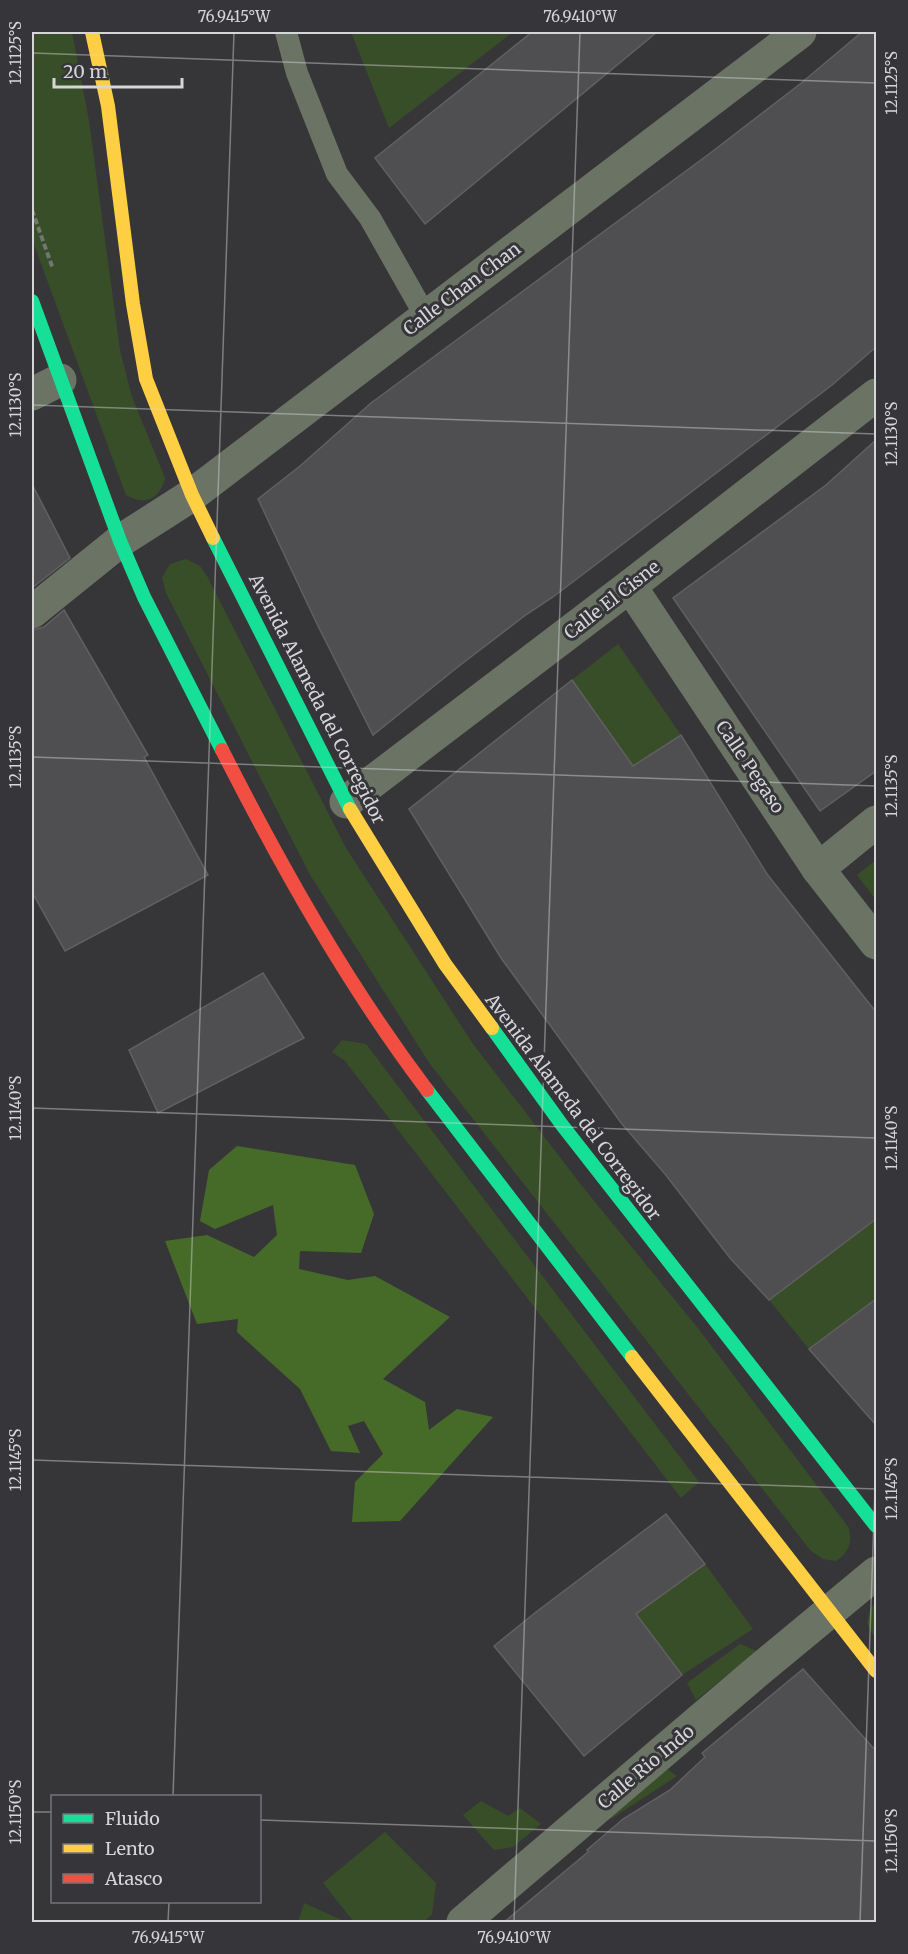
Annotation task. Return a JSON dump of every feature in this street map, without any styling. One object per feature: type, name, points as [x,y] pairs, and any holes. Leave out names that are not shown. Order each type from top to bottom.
[{"type":"main road","name":"Avenida Alameda del Corregidor","points":[[92,32],[108,106],[133,304],[146,379],[192,495],[346,802],[445,964],[562,1125],[876,1526]]},
{"type":"main road","points":[[32,301],[46,387],[120,541],[144,597],[272,848],[326,941],[401,1056],[876,1671]]},
{"type":"street","name":"Calle Chan Chan","points":[[32,612],[120,541],[192,495],[800,32]]},
{"type":"street","name":"Calle El Cisne","points":[[346,802],[876,395]]},
{"type":"street","name":"Calle Pegaso","points":[[630,586],[818,869],[876,943]]},
{"type":"street","points":[[818,869],[876,822]]},
{"type":"street","name":"Calle Rio Indo","points":[[463,1923],[876,1573]]},
{"type":"lane","points":[[286,32],[297,73],[337,174],[370,218],[426,317]]},
{"type":"green space","points":[[32,32],[72,32],[89,121],[120,350],[132,397],[165,478],[159,491],[151,499],[139,500],[126,495],[32,239]]},
{"type":"green space","points":[[351,32],[513,32],[389,128]]},
{"type":"green space","points":[[186,559],[200,566],[207,576],[346,848],[473,1044],[582,1186],[697,1327],[849,1528],[848,1547],[836,1561],[823,1559],[811,1551],[430,1064],[310,875],[166,593],[162,578],[170,564]]},
{"type":"green space","points":[[618,644],[681,735],[633,766],[572,680]]},
{"type":"green space","points":[[876,860],[876,900],[857,875]]},
{"type":"green space","points":[[342,1040],[366,1044],[699,1482],[681,1498],[345,1061],[332,1052]]},
{"type":"green space","points":[[237,1146],[355,1165],[374,1214],[361,1253],[300,1251],[299,1269],[348,1280],[375,1276],[450,1317],[383,1379],[425,1402],[429,1430],[457,1409],[493,1417],[400,1521],[352,1522],[355,1482],[383,1454],[364,1421],[348,1426],[360,1453],[331,1451],[300,1389],[237,1332],[238,1319],[197,1324],[165,1241],[207,1235],[254,1257],[277,1235],[273,1205],[215,1229],[200,1221],[209,1170]]},
{"type":"green space","points":[[876,1219],[876,1299],[809,1349],[769,1300]]},
{"type":"green space","points":[[705,1564],[753,1629],[682,1675],[636,1614]]},
{"type":"green space","points":[[876,1603],[876,1640],[867,1623],[871,1607]]},
{"type":"green space","points":[[740,1644],[757,1651],[696,1700],[687,1683]]},
{"type":"green space","points":[[666,1768],[677,1776],[611,1819],[609,1815]]},
{"type":"green space","points":[[481,1801],[508,1816],[520,1808],[541,1824],[513,1847],[494,1850],[463,1815]]},
{"type":"green space","points":[[385,1832],[436,1883],[432,1914],[424,1922],[354,1922],[323,1883]]},
{"type":"green space","points":[[304,1903],[346,1922],[298,1922]]},
{"type":"building","points":[[532,32],[657,32],[425,224],[375,158]]},
{"type":"building","points":[[862,32],[876,32],[876,347],[832,385],[553,597],[527,614],[373,735],[258,499],[300,466],[371,403],[709,154],[800,84]]},
{"type":"building","points":[[876,440],[876,771],[820,811],[673,598],[826,485]]},
{"type":"building","points":[[32,484],[70,558],[32,588]]},
{"type":"building","points":[[64,610],[148,755],[144,757],[208,875],[65,951],[32,892],[32,630],[44,627]]},
{"type":"building","points":[[572,680],[633,766],[681,735],[767,874],[876,1012],[876,1219],[769,1300],[730,1258],[665,1174],[622,1124],[501,958],[409,809]]},
{"type":"building","points":[[263,973],[304,1038],[158,1113],[129,1050]]},
{"type":"building","points":[[876,1299],[876,1425],[809,1349]]},
{"type":"building","points":[[666,1514],[705,1564],[636,1614],[682,1675],[584,1756],[494,1646]]},
{"type":"building","points":[[803,1669],[876,1751],[876,1923],[503,1923],[588,1852],[587,1850],[623,1819],[670,1790],[705,1757],[702,1753]]},
{"type":"traffic: fast","points":[[32,301],[120,541],[144,597],[222,750]]},
{"type":"traffic: fast","points":[[213,538],[350,809]]},
{"type":"traffic: fast","points":[[492,1028],[562,1125],[876,1526]]},
{"type":"traffic: fast","points":[[427,1090],[632,1357]]},
{"type":"traffic: slow","points":[[92,32],[108,106],[133,304],[146,379],[192,495],[213,538]]},
{"type":"traffic: slow","points":[[350,809],[445,964],[492,1028]]},
{"type":"traffic: slow","points":[[632,1357],[876,1671]]},
{"type":"traffic: jam","points":[[222,750],[317,924],[370,1009],[427,1090]]}]
